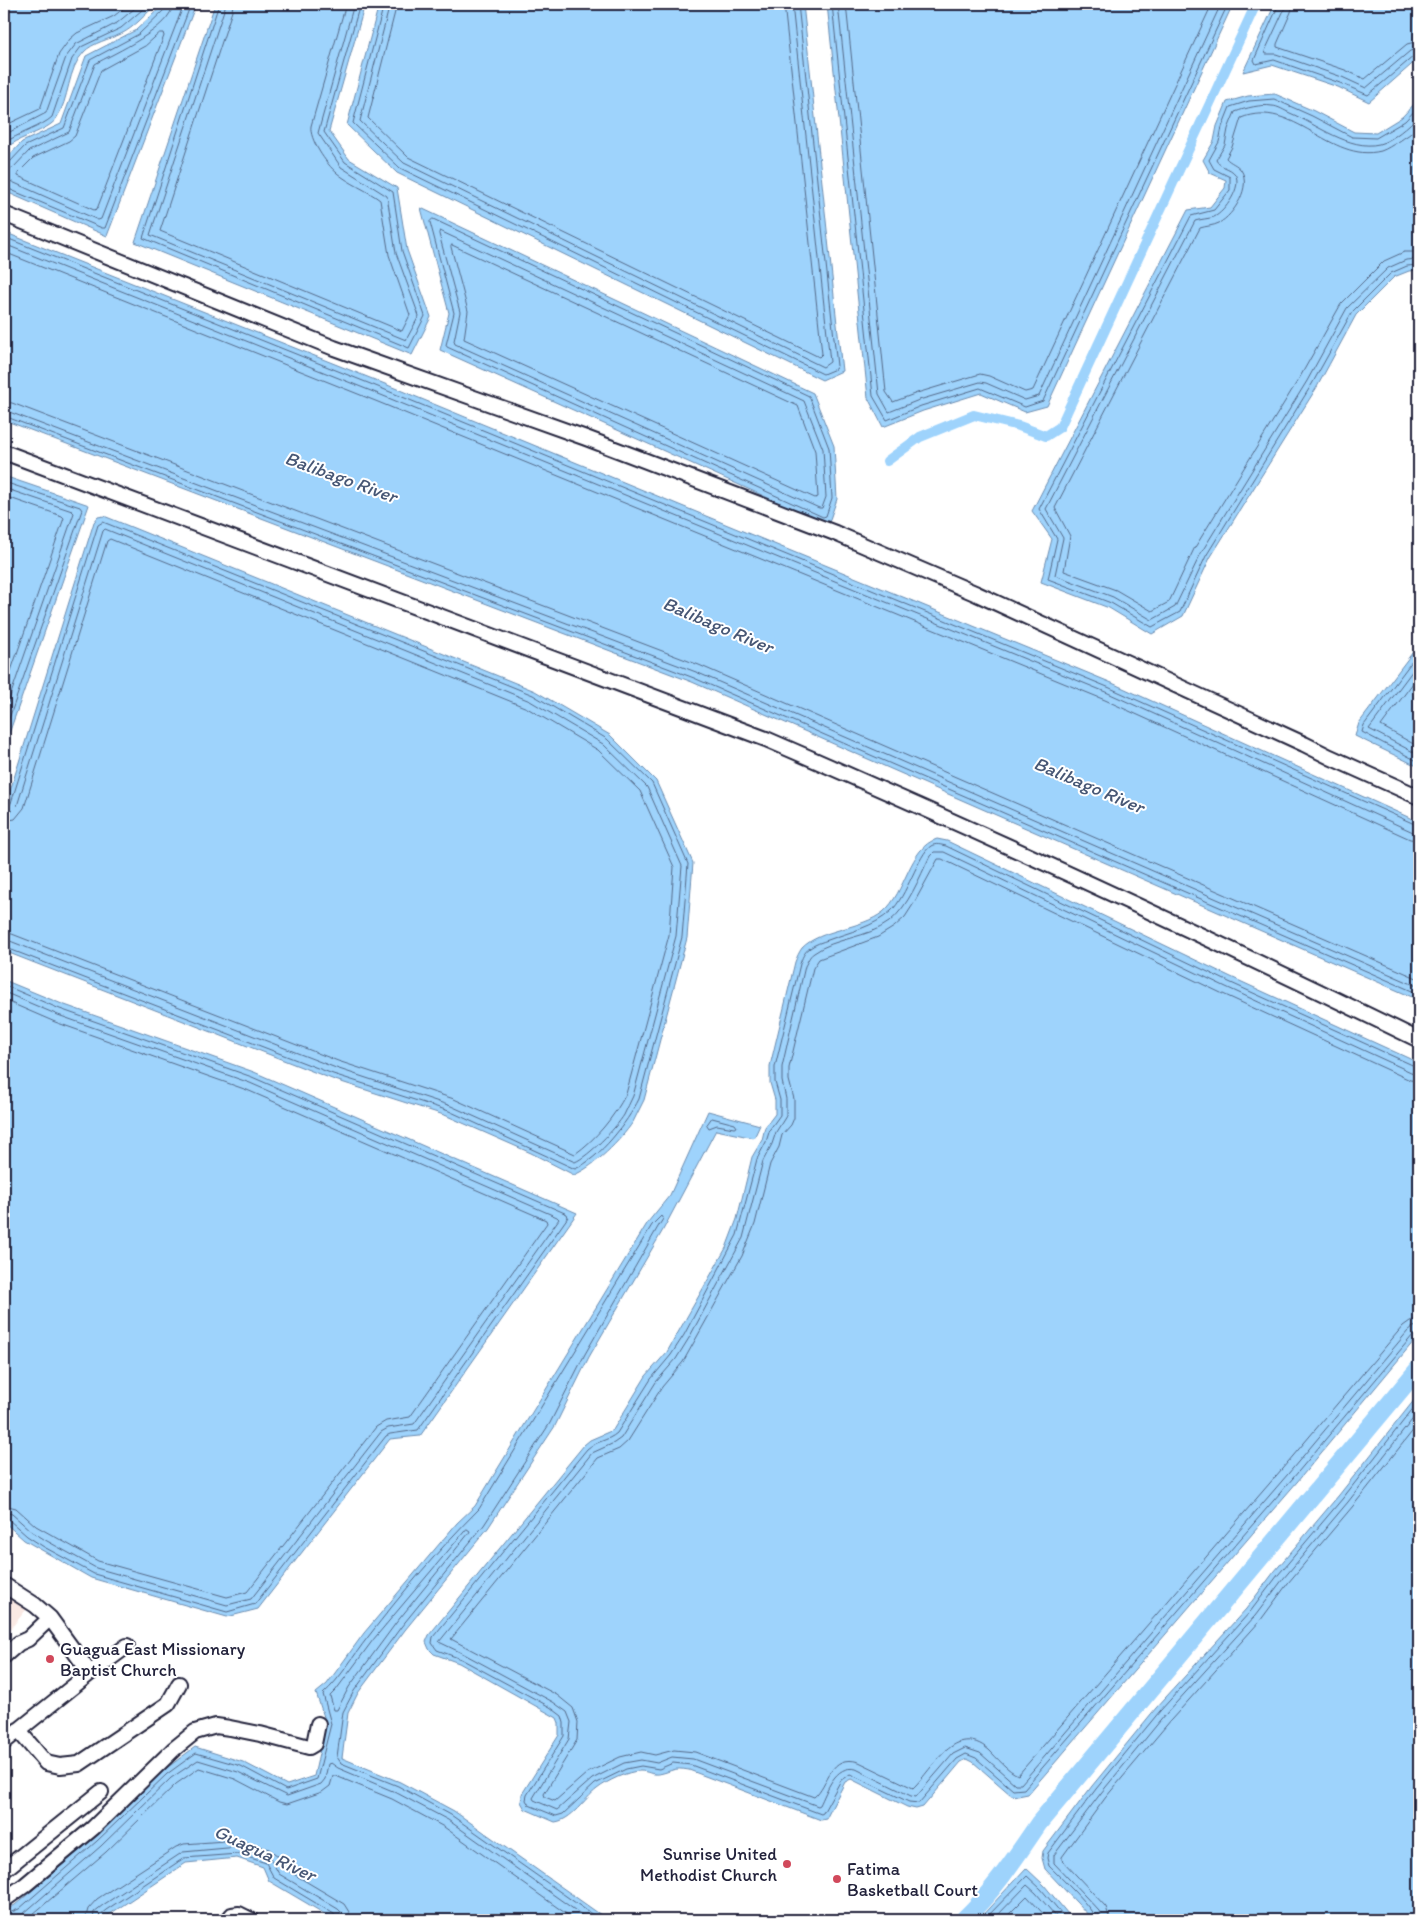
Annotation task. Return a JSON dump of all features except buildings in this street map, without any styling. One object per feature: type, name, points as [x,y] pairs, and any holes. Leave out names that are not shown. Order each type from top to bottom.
[{"type":"street","points":[[4,214],[334,348],[586,438],[835,533],[986,598],[1419,797]]},
{"type":"street","points":[[4,452],[766,739],[857,778],[1248,956],[1419,1040]]},
{"type":"street","points":[[4,1585],[50,1618],[90,1673]]},
{"type":"street","points":[[4,1656],[19,1643],[28,1640],[50,1618]]},
{"type":"street","points":[[4,1742],[127,1646]]},
{"type":"street","points":[[18,1730],[46,1763],[60,1766],[79,1764],[168,1704],[179,1684]]},
{"type":"street","points":[[4,1900],[25,1885],[93,1828],[180,1743],[195,1732],[216,1726],[260,1734],[310,1747],[314,1744],[318,1724]]},
{"type":"street","points":[[4,1870],[101,1792]]},
{"type":"street","points":[[228,1920],[232,1915],[239,1914],[251,1920]]},
{"type":"shaded area","points":[[4,1589],[30,1605],[4,1637]]},
{"type":"water","points":[[4,4],[156,4],[131,28],[87,49],[74,67],[61,111],[56,119],[46,127],[16,141],[4,150]]},
{"type":"water","points":[[164,4],[196,4],[107,236],[4,191],[4,161],[22,142],[61,124],[86,56],[136,30]]},
{"type":"water","points":[[215,4],[365,4],[329,131],[349,159],[397,188],[407,250],[431,317],[412,355],[135,242]]},
{"type":"water","points":[[379,4],[803,4],[842,371],[822,380],[397,173],[347,125]]},
{"type":"water","points":[[827,4],[1233,4],[1047,406],[1025,412],[981,393],[923,411],[883,427],[868,398]]},
{"type":"water","points":[[1275,4],[1419,4],[1419,58],[1369,102],[1338,87],[1272,65],[1243,72]]},
{"type":"water","points":[[1275,94],[1314,111],[1354,132],[1376,133],[1402,117],[1419,99],[1419,270],[1409,271],[1394,277],[1356,315],[1317,387],[1210,558],[1183,616],[1152,634],[1109,608],[1041,582],[1052,539],[1032,511],[1188,210],[1210,207],[1225,188],[1226,180],[1210,173],[1203,160],[1214,141],[1217,126],[1227,102],[1248,96]]},
{"type":"water","points":[[421,208],[813,393],[834,446],[837,499],[828,525],[440,350],[449,313]]},
{"type":"water","name":"Balibago River","points":[[4,232],[385,384],[1112,683],[1419,822],[1419,1000],[692,682],[4,420]]},
{"type":"water","points":[[4,476],[89,505],[4,748]]},
{"type":"water","points":[[104,516],[535,691],[610,735],[656,781],[693,863],[687,938],[644,1100],[628,1129],[614,1145],[590,1166],[574,1175],[531,1153],[447,1116],[332,1079],[4,951],[4,810],[94,522],[98,517]]},
{"type":"water","points":[[1419,644],[1419,767],[1355,736],[1359,723]]},
{"type":"water","points":[[937,839],[947,841],[1231,977],[1419,1063],[1419,1335],[1297,1482],[1028,1794],[1011,1795],[967,1759],[961,1762],[923,1807],[916,1809],[907,1807],[851,1779],[845,1782],[826,1819],[821,1820],[689,1770],[676,1769],[656,1774],[635,1771],[606,1783],[592,1793],[567,1817],[555,1822],[525,1809],[521,1802],[522,1794],[559,1735],[557,1718],[459,1663],[434,1654],[426,1642],[429,1635],[584,1445],[590,1440],[613,1430],[646,1376],[667,1352],[726,1248],[737,1219],[752,1157],[762,1140],[765,1127],[775,1114],[775,1100],[770,1083],[770,1066],[795,962],[802,948],[819,937],[864,922],[883,912],[891,904],[920,851]]},
{"type":"water","points":[[4,980],[62,1004],[254,1072],[577,1213],[420,1436],[390,1439],[258,1609],[227,1617],[91,1578],[24,1540],[4,1522]]},
{"type":"water","name":"Guagua River","points":[[708,1111],[760,1125],[754,1138],[716,1130],[663,1230],[589,1357],[555,1426],[488,1528],[405,1630],[358,1693],[348,1713],[342,1758],[400,1782],[454,1811],[608,1920],[335,1920],[269,1881],[263,1867],[237,1858],[186,1863],[101,1920],[4,1920],[4,1911],[15,1905],[94,1838],[164,1770],[195,1747],[243,1762],[287,1785],[314,1776],[326,1723],[316,1693],[327,1684],[364,1633],[457,1523],[475,1506],[648,1222],[670,1195]]},
{"type":"water","points":[[1419,1394],[1419,1920],[1093,1920],[1045,1869],[1042,1858],[1043,1851],[1092,1786],[1156,1708],[1246,1609]]},
{"type":"water","points":[[1026,1868],[1044,1885],[1073,1920],[978,1920]]},
{"type":"waterway","points":[[887,461],[920,437],[974,415],[1019,426],[1046,436],[1060,427],[1256,4]]},
{"type":"waterway","points":[[963,1920],[994,1886],[1039,1823],[1419,1368]]},
{"type":"place","name":"Guagua East Missionary Baptist Church","points":[[50,1659]]},
{"type":"place","name":"Sunrise United Methodist Church","points":[[787,1864]]},
{"type":"place","name":"Fatima Basketball Court","points":[[837,1879]]}]
